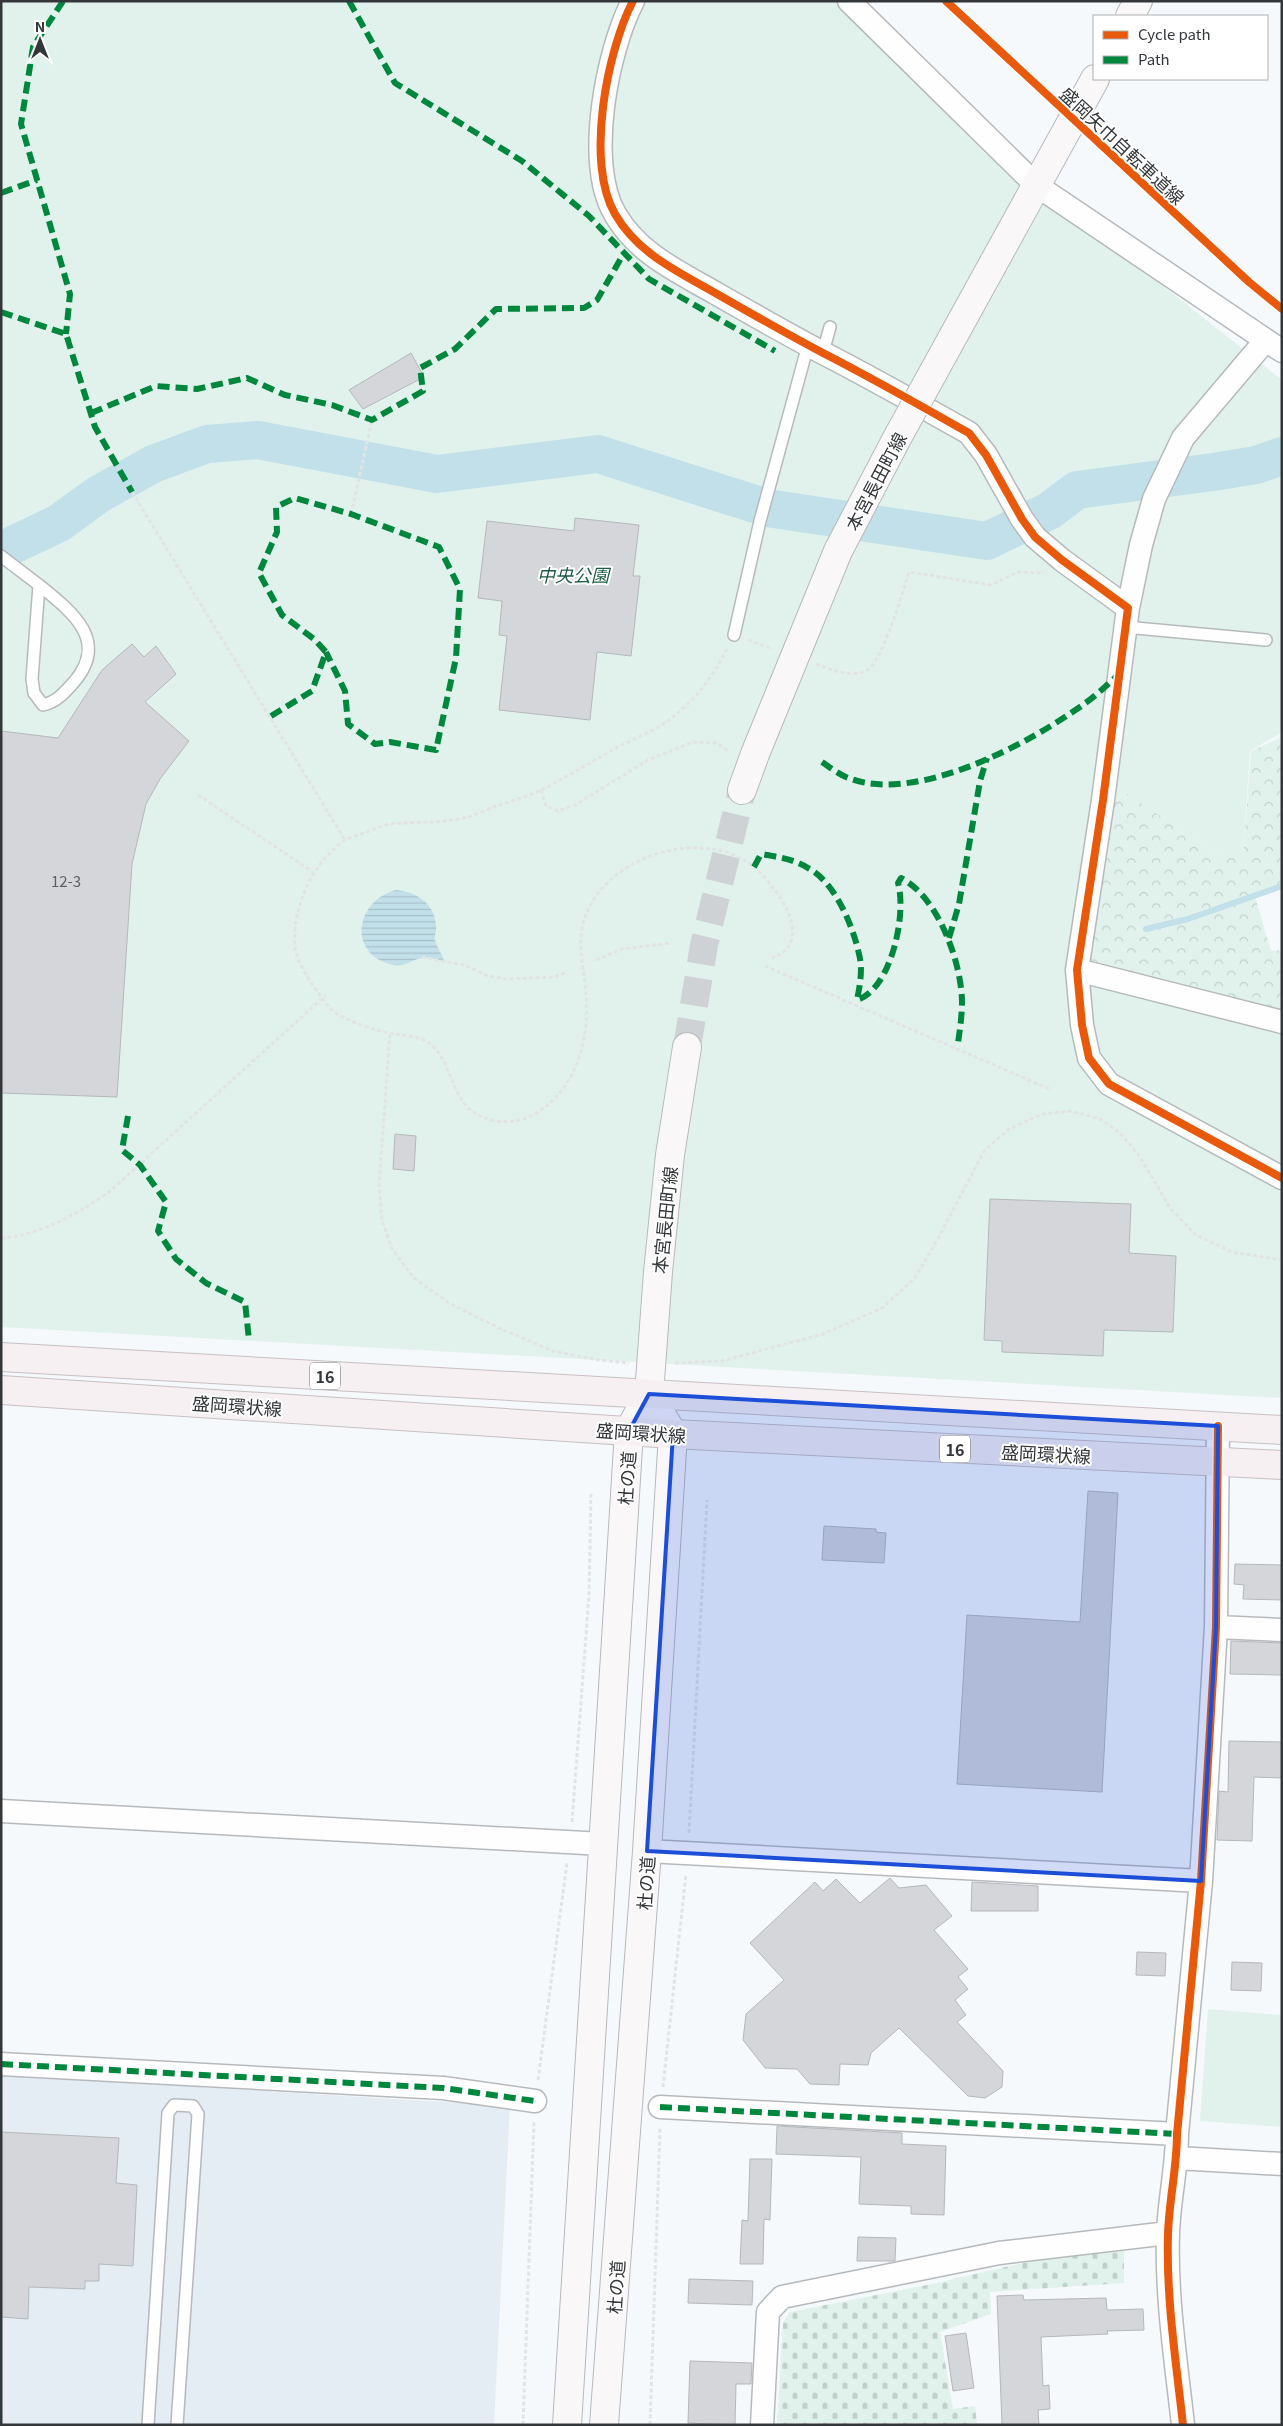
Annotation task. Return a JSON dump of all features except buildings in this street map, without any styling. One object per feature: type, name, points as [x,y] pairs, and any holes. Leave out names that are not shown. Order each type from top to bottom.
[{"type":"main road","points":[[1131,15],[1138,1]]},
{"type":"main road","name":"本宮長田町線","points":[[749,770],[838,551],[896,440],[1093,80]]},
{"type":"main road","name":"本宮長田町線","points":[[649,1394],[670,1155],[687,1047]]},
{"type":"main road","name":"盛岡環状線","points":[[1,1357],[1282,1430]]},
{"type":"main road","name":"盛岡環状線","points":[[1,1390],[673,1434],[1282,1465]]},
{"type":"main road","points":[[649,1394],[673,1434]]},
{"type":"main road","name":"杜の道","points":[[567,2425],[629,1431],[649,1394]]},
{"type":"main road","name":"杜の道","points":[[604,2425],[647,1851],[673,1434]]},
{"type":"street","points":[[633,1],[622,24],[610,67],[603,110],[601,153],[603,186],[614,213],[631,238],[654,258],[969,433],[986,455],[1026,525],[1062,560],[1127,617]]},
{"type":"street","points":[[849,1],[1036,185],[1273,346],[1183,438],[1154,500],[1141,545],[1127,617],[1078,970],[1082,1025],[1089,1058],[1109,1084],[1282,1178]]},
{"type":"street","points":[[1078,970],[1282,1022]]},
{"type":"street","points":[[1183,2425],[1171,2330],[1168,2233],[1177,2158],[1177,2134],[1201,1881],[1216,1627],[1218,1426]]},
{"type":"street","points":[[1216,1627],[1282,1630]]},
{"type":"street","points":[[1,1811],[603,1844]]},
{"type":"street","points":[[647,1851],[1201,1881]]},
{"type":"street","points":[[1,2064],[443,2088],[535,2101]]},
{"type":"street","points":[[660,2107],[1177,2134]]},
{"type":"street","points":[[1177,2158],[1282,2164]]},
{"type":"street","points":[[762,2425],[768,2312],[782,2297],[999,2253],[1168,2233]]},
{"type":"lane","points":[[734,635],[767,493],[816,349],[830,327]]},
{"type":"lane","points":[[1,556],[39,585],[70,610],[82,626],[89,642],[84,670],[60,698],[44,705],[34,693],[32,679],[39,585]]},
{"type":"lane","points":[[1127,617],[1266,640]]},
{"type":"lane","points":[[148,2425],[168,2113],[174,2105],[193,2106],[198,2114],[177,2425]]},
{"type":"path","points":[[351,514],[372,420]]},
{"type":"path","points":[[132,492],[345,840]]},
{"type":"path","points":[[814,663],[847,673],[867,670],[879,659],[909,572],[992,585],[1018,572],[1041,573],[1062,560]]},
{"type":"path","points":[[772,958],[781,955],[787,949],[792,928],[791,916],[782,899],[763,874],[745,860],[721,849],[690,848],[658,852],[637,860],[608,883],[592,904],[584,924],[581,938],[587,1018],[581,1057],[558,1094],[532,1116],[510,1122],[492,1120],[476,1114],[457,1095],[446,1062],[431,1044],[415,1037],[390,1034],[333,1012],[308,979],[294,949],[298,906],[313,872],[345,840],[388,824],[428,823],[463,818],[541,790],[673,718],[711,680],[734,635],[779,651]]},
{"type":"path","points":[[541,790],[546,806],[558,811],[575,805],[648,760],[693,742],[716,743],[749,770]]},
{"type":"path","points":[[198,796],[313,872]]},
{"type":"path","points":[[596,960],[622,949],[670,943]]},
{"type":"path","points":[[422,958],[464,965],[486,975],[505,979],[555,977],[567,972]]},
{"type":"path","points":[[765,966],[1052,1090]]},
{"type":"path","points":[[1,1238],[32,1231],[60,1220],[84,1209],[109,1192],[326,995]]},
{"type":"path","points":[[390,1034],[379,1184],[382,1220],[392,1249],[414,1278],[449,1303],[501,1329],[553,1351],[599,1360],[652,1364],[722,1361],[823,1334],[882,1308],[914,1279],[984,1152],[1009,1129],[1042,1114],[1072,1112],[1100,1119],[1120,1133],[1138,1154],[1171,1209],[1196,1235],[1232,1252],[1282,1260]]},
{"type":"path","points":[[522,2425],[535,2101],[570,1843],[589,1595],[590,1494]]},
{"type":"path","points":[[650,2425],[660,2107],[688,1853],[707,1500]]},
{"type":"highlighted area","points":[[649,1394],[1218,1426],[1216,1627],[1201,1881],[647,1851],[673,1434],[629,1431]]},
{"type":"shaded area","points":[[1,2075],[510,2106],[494,2425],[1,2425]]},
{"type":"green space","name":"中央公園","points":[[1,1],[849,1],[1036,185],[1282,380],[1282,732],[1250,751],[1243,856],[1220,856],[1106,780],[1083,975],[1282,1024],[1282,1398],[1,1327]]},
{"type":"green space","points":[[1282,737],[1282,886],[1255,896],[1271,951],[1282,950],[1282,1024],[1083,976],[1106,779],[1220,856],[1243,856],[1251,751]]},
{"type":"green space","points":[[1208,2009],[1282,2015],[1282,2127],[1200,2121]]},
{"type":"green space","points":[[1124,2251],[1124,2283],[990,2292],[991,2314],[940,2332],[953,2409],[975,2406],[977,2425],[777,2425],[783,2322],[790,2312],[932,2284],[1044,2258]]},
{"type":"water","points":[[396,890],[411,893],[428,905],[435,917],[435,940],[445,962],[426,958],[403,965],[393,965],[374,956],[366,947],[362,936],[362,925],[366,914],[383,895]]},
{"type":"waterway","points":[[15,544],[59,523],[99,494],[153,464],[207,444],[258,440],[437,474],[598,454],[767,508],[987,541],[1049,511],[1077,490],[1256,465],[1282,456]]},
{"type":"waterway","points":[[1146,929],[1188,919],[1282,886]]},
{"type":"tunnel","points":[[687,1047],[704,945],[742,790]]},
{"type":"marked path","points":[[63,1],[33,47],[21,124],[70,294],[66,334]]},
{"type":"marked path","points":[[349,1],[395,83],[522,161],[589,216],[649,279],[775,351]]},
{"type":"marked path","points":[[1,193],[37,180]]},
{"type":"marked path","points":[[91,413],[156,386],[197,389],[247,378],[285,395],[332,405],[372,420],[423,391],[420,368],[455,349],[496,309],[584,308],[597,300],[624,253]]},
{"type":"marked path","points":[[1,312],[66,334],[95,427],[132,492]]},
{"type":"marked path","points":[[271,716],[312,691],[326,652],[314,639],[282,615],[259,573],[277,532],[276,507],[295,498],[351,514],[439,547],[460,589],[456,658],[436,750],[390,742],[375,744],[348,724],[345,691],[326,652]]},
{"type":"marked path","points":[[822,762],[847,778],[878,784],[908,783],[940,776],[973,765],[1034,736],[1089,701],[1119,674]]},
{"type":"marked path","points":[[949,938],[959,904],[980,781],[987,758]]},
{"type":"marked path","points":[[754,867],[761,854],[779,857],[797,862],[827,883],[847,918],[856,943],[861,971],[857,1000],[869,993],[879,982],[894,949],[900,913],[898,883],[901,878],[914,887],[936,915],[952,950],[961,985],[962,1001],[958,1043]]},
{"type":"marked path","points":[[128,1116],[122,1150],[140,1165],[166,1202],[158,1231],[176,1259],[206,1283],[245,1302],[249,1340]]},
{"type":"marked path","points":[[1,2064],[443,2088],[535,2101]]},
{"type":"marked path","points":[[660,2107],[1177,2134]]},
{"type":"cycle path","points":[[633,1],[615,48],[608,77],[601,137],[602,166],[606,192],[615,214],[624,228],[647,251],[674,270],[969,433],[986,455],[1022,519],[1035,537],[1062,560],[1128,608],[1103,800],[1077,970],[1082,1025],[1089,1058],[1109,1084],[1282,1178]]},
{"type":"cycle path","name":"盛岡矢巾自転車道線","points":[[946,1],[1249,282],[1282,309]]},
{"type":"cycle path","points":[[1183,2425],[1170,2306],[1168,2234],[1201,1881],[1216,1627],[1218,1426]]}]
